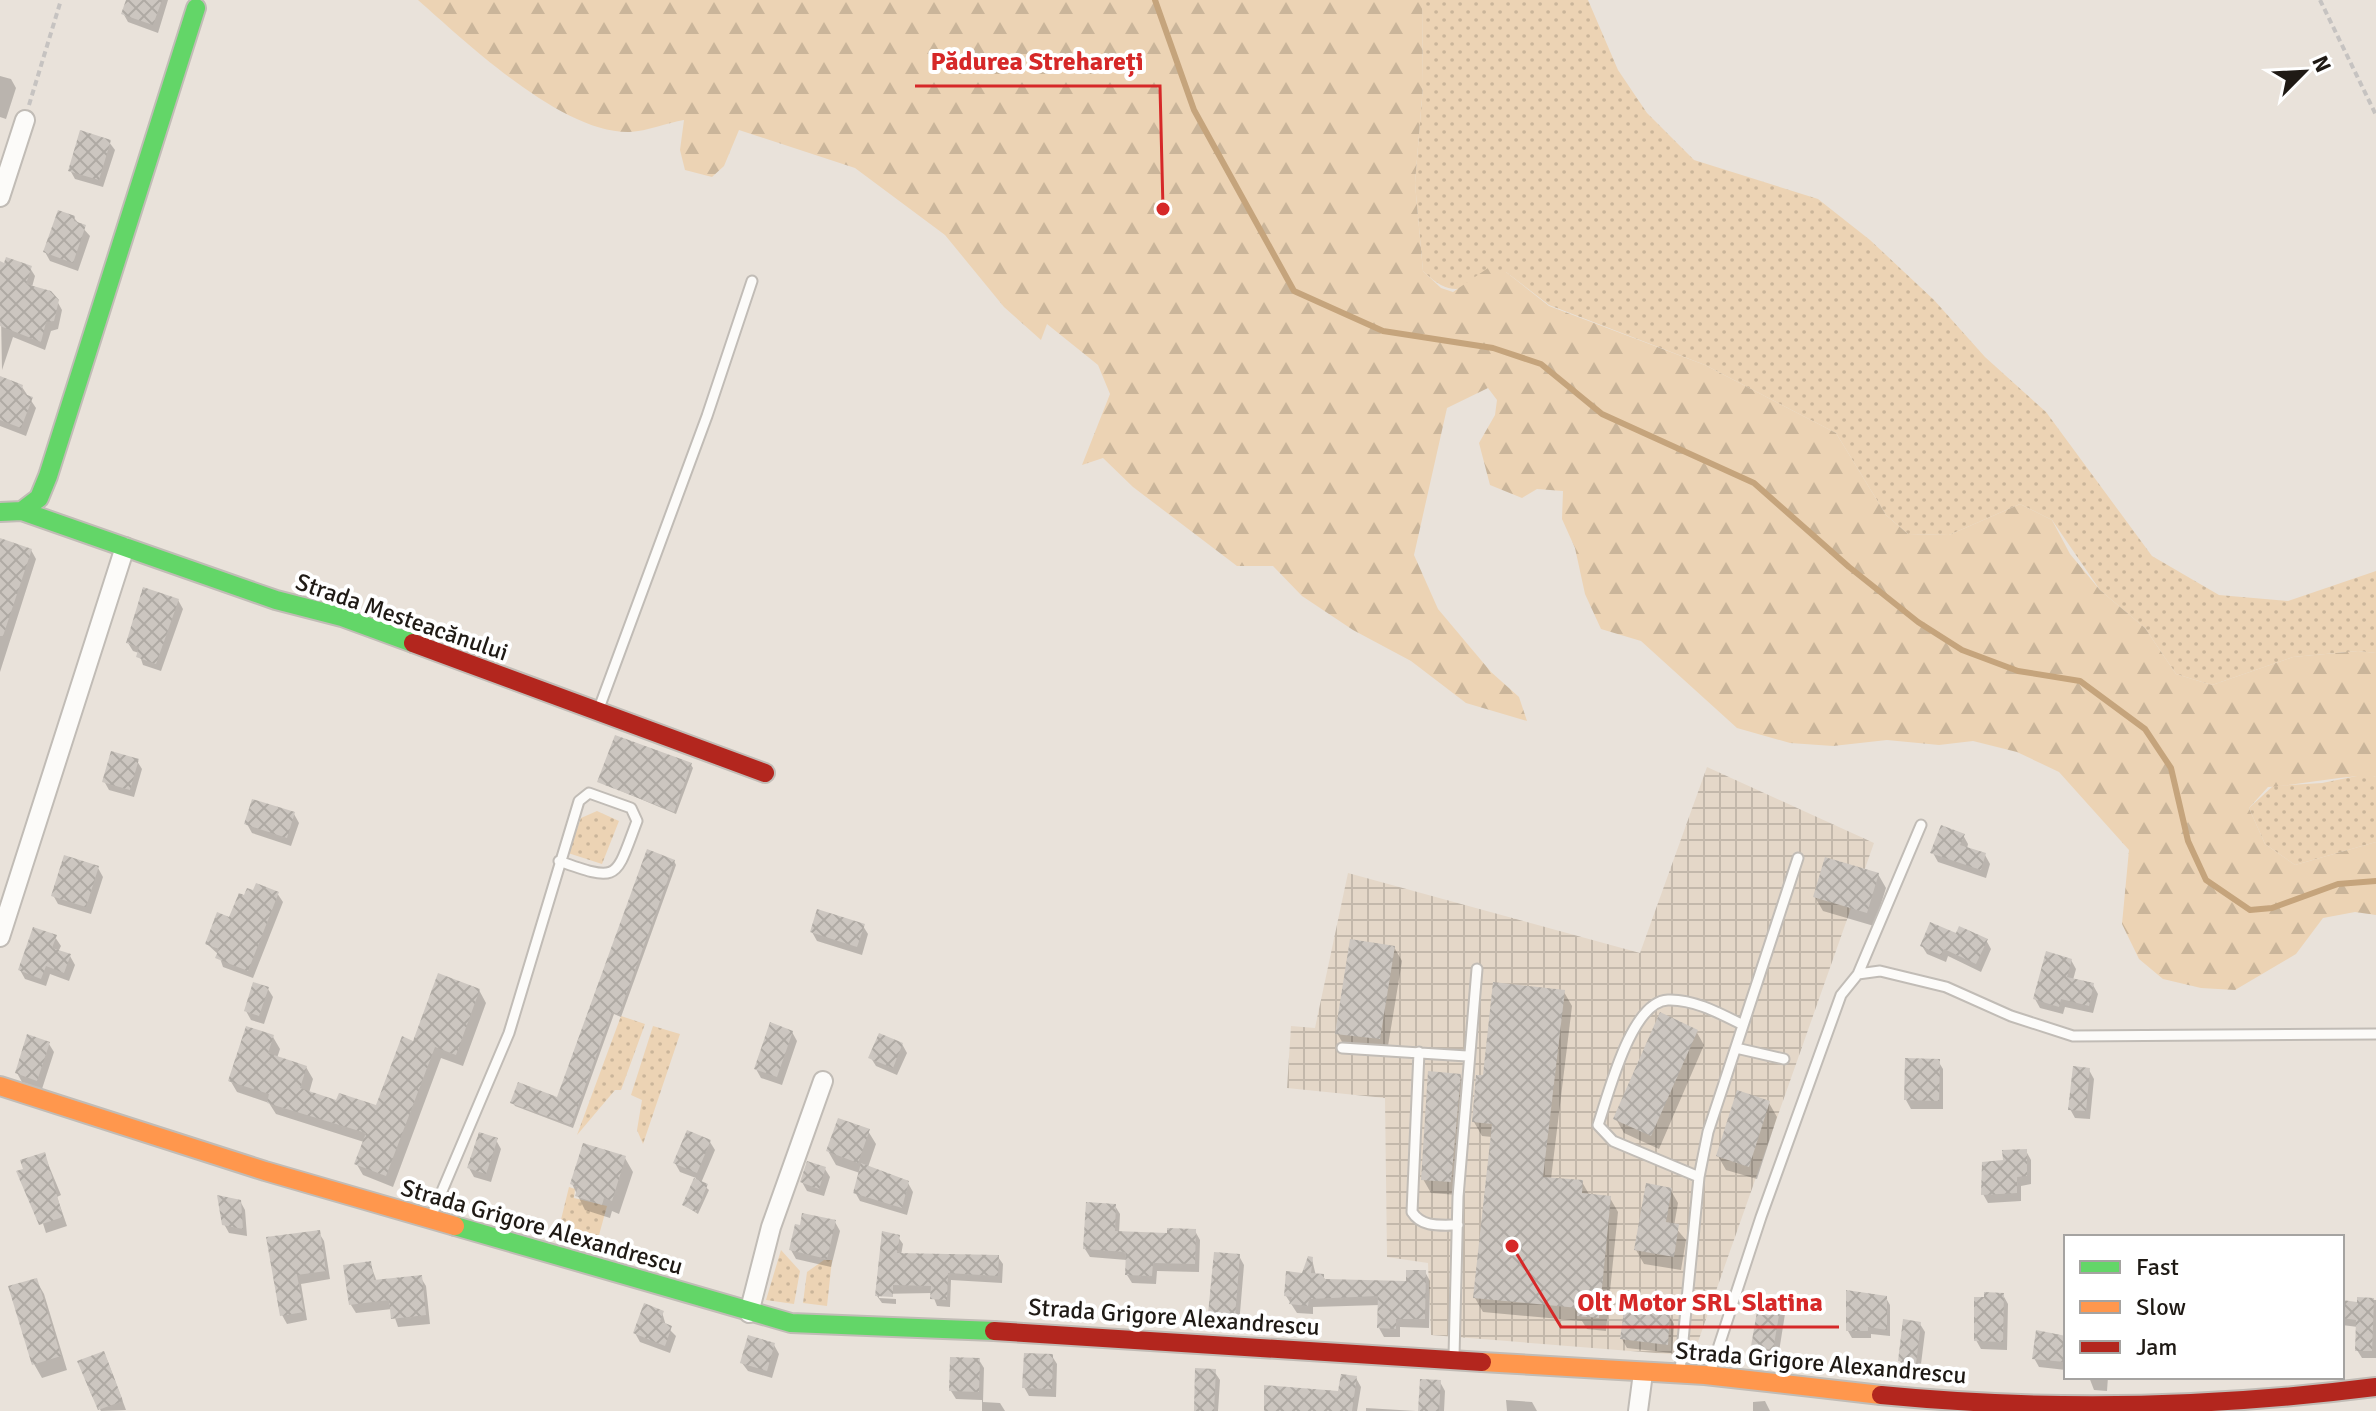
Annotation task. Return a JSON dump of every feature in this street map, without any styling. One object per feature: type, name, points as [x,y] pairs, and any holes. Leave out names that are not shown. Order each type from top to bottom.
[{"type":"street","points":[[22,511],[39,498],[48,476],[196,8]]},
{"type":"street","points":[[0,197],[25,120]]},
{"type":"street","name":"Strada Mesteacănului","points":[[0,512],[22,511],[276,600],[342,617],[765,773]]},
{"type":"street","points":[[0,937],[125,547]]},
{"type":"street","points":[[749,1313],[771,1227],[823,1081]]},
{"type":"street","name":"Strada Grigore Alexandrescu","points":[[0,1086],[85,1116],[430,1221],[791,1323],[1081,1334],[1643,1373],[1710,1374],[1892,1396],[2104,1409],[2222,1404],[2376,1387]]},
{"type":"street","points":[[1638,1411],[1643,1373]]},
{"type":"lane","points":[[598,712],[707,416],[752,281]]},
{"type":"lane","points":[[430,1221],[509,1033],[559,861],[579,801],[589,793],[631,808],[637,821],[619,867],[611,874],[600,876],[559,861]]},
{"type":"lane","points":[[1710,1374],[1761,1217],[1841,995],[1858,974],[1921,825]]},
{"type":"lane","points":[[1679,1372],[1699,1177],[1708,1132],[1798,858]]},
{"type":"lane","points":[[1454,1360],[1467,1056],[1477,969]]},
{"type":"lane","points":[[1858,974],[1880,971],[1946,987],[2011,1016],[2073,1036],[2376,1034]]},
{"type":"lane","points":[[1699,1177],[1613,1141],[1598,1125],[1621,1053],[1648,1009],[1667,1000],[1705,1007],[1743,1025]]},
{"type":"lane","points":[[1342,1048],[1467,1056]]},
{"type":"lane","points":[[1736,1048],[1784,1059]]},
{"type":"lane","points":[[1419,1052],[1412,1212],[1417,1221],[1426,1224],[1458,1225]]},
{"type":"path","points":[[25,120],[61,0]]},
{"type":"path","points":[[2320,0],[2376,115]]},
{"type":"shaded area","points":[[1707,767],[1874,843],[1693,1356],[1431,1335],[1428,1263],[1387,1257],[1385,1098],[1287,1088],[1291,1026],[1315,1028],[1348,873],[1640,953]]},
{"type":"green space","points":[[418,0],[1422,0],[1423,86],[1415,183],[1423,271],[1441,288],[1453,292],[1488,268],[1506,272],[1549,306],[1705,365],[1836,433],[1886,515],[1908,534],[1949,535],[2020,504],[2052,520],[2070,554],[2100,590],[2145,628],[2176,674],[2212,685],[2293,657],[2358,651],[2376,653],[2376,777],[2356,776],[2268,787],[2249,808],[2265,844],[2295,865],[2376,842],[2376,915],[2355,912],[2323,918],[2296,954],[2235,990],[2201,988],[2163,979],[2139,959],[2122,924],[2129,850],[2059,772],[2017,752],[1973,741],[1939,745],[1887,740],[1833,746],[1790,743],[1737,728],[1641,641],[1601,629],[1585,594],[1575,548],[1562,519],[1563,491],[1537,489],[1522,498],[1490,485],[1479,443],[1495,415],[1497,400],[1488,388],[1447,408],[1414,555],[1438,609],[1491,672],[1519,697],[1527,721],[1466,703],[1411,661],[1353,630],[1302,596],[1273,566],[1237,566],[1133,487],[1103,458],[1082,465],[1110,394],[1098,365],[1047,324],[1041,340],[1004,307],[945,235],[855,168],[739,130],[724,166],[712,177],[685,170],[680,150],[684,120],[630,132],[603,129],[575,118],[517,83]]},
{"type":"green space","points":[[1422,0],[1588,0],[1618,70],[1647,113],[1694,160],[1818,199],[1870,240],[1934,300],[1985,357],[2046,412],[2152,556],[2219,595],[2288,601],[2376,571],[2376,653],[2358,651],[2293,657],[2212,685],[2176,674],[2145,628],[2100,590],[2052,520],[2020,504],[1949,535],[1908,534],[1886,515],[1836,433],[1705,365],[1549,305],[1506,272],[1462,288],[1453,289],[1434,281],[1423,271],[1415,183],[1423,86]]},
{"type":"green space","points":[[2367,774],[2376,777],[2376,842],[2295,865],[2265,844],[2249,808],[2273,786],[2322,783]]},
{"type":"green space","points":[[597,811],[619,821],[602,864],[568,853],[581,818]]},
{"type":"green space","points":[[621,1016],[645,1024],[621,1090],[615,1090],[577,1135]]},
{"type":"green space","points":[[653,1026],[680,1034],[643,1144],[637,1130],[642,1100],[631,1095]]},
{"type":"green space","points":[[569,1187],[575,1189],[574,1198],[607,1206],[596,1246],[557,1236]]},
{"type":"green space","points":[[781,1250],[800,1271],[794,1304],[766,1300]]},
{"type":"green space","points":[[824,1260],[832,1260],[827,1306],[803,1303],[807,1272]]},
{"type":"building","points":[[126,0],[162,0],[153,25],[121,14]]},
{"type":"building","points":[[80,130],[111,140],[99,180],[68,171]]},
{"type":"building","points":[[58,210],[75,216],[74,221],[86,225],[73,263],[43,252]]},
{"type":"building","points":[[6,257],[32,266],[26,284],[51,291],[59,300],[54,321],[46,322],[41,342],[0,326],[0,261],[4,263]]},
{"type":"building","points":[[0,376],[23,385],[21,393],[33,397],[21,428],[0,420]]},
{"type":"building","points":[[0,538],[32,549],[3,636],[0,636]]},
{"type":"building","points":[[143,587],[179,599],[156,664],[136,657],[139,647],[126,643]]},
{"type":"building","points":[[615,735],[692,763],[674,812],[597,782]]},
{"type":"building","points":[[111,751],[139,759],[130,790],[102,782]]},
{"type":"building","points":[[252,799],[295,812],[287,838],[244,824]]},
{"type":"building","points":[[1941,825],[1965,834],[1960,845],[1986,853],[1981,870],[1930,853]]},
{"type":"building","points":[[647,849],[675,860],[619,1014],[612,1012],[571,1125],[510,1103],[518,1082],[557,1097]]},
{"type":"building","points":[[64,855],[99,866],[86,907],[51,896]]},
{"type":"building","points":[[1825,857],[1879,873],[1867,913],[1813,897]]},
{"type":"building","points":[[256,883],[279,892],[248,971],[215,958],[219,949],[205,944],[217,912],[229,917],[239,893],[244,895],[247,888],[253,890]]},
{"type":"building","points":[[817,909],[865,924],[857,947],[810,932]]},
{"type":"building","points":[[1930,922],[1956,933],[1959,926],[1988,939],[1976,964],[1944,949],[1941,955],[1920,946]]},
{"type":"building","points":[[33,927],[57,935],[52,948],[71,954],[64,973],[46,966],[41,979],[18,970]]},
{"type":"building","points":[[1350,939],[1395,946],[1380,1039],[1335,1034]]},
{"type":"building","points":[[2046,951],[2072,959],[2067,977],[2094,983],[2089,1006],[2061,999],[2059,1007],[2033,999]]},
{"type":"building","points":[[438,973],[480,989],[456,1055],[435,1047],[386,1176],[354,1164],[366,1133],[267,1103],[269,1094],[228,1081],[246,1026],[274,1035],[268,1053],[307,1066],[300,1088],[336,1100],[339,1093],[376,1105],[402,1036],[413,1041]]},
{"type":"building","points":[[253,982],[269,987],[259,1016],[244,1011]]},
{"type":"building","points":[[1493,982],[1565,990],[1543,1177],[1583,1180],[1582,1193],[1611,1196],[1599,1318],[1577,1316],[1578,1308],[1473,1298],[1492,1124],[1472,1122],[1476,1075],[1483,1075]]},
{"type":"building","points":[[1660,1012],[1698,1030],[1651,1136],[1613,1119]]},
{"type":"building","points":[[770,1022],[793,1031],[777,1077],[754,1069]]},
{"type":"building","points":[[879,1033],[903,1043],[893,1068],[868,1058]]},
{"type":"building","points":[[27,1034],[50,1042],[37,1081],[15,1073]]},
{"type":"building","points":[[1905,1058],[1940,1059],[1939,1101],[1904,1100]]},
{"type":"building","points":[[2073,1066],[2090,1068],[2086,1111],[2068,1110]]},
{"type":"building","points":[[1428,1071],[1461,1074],[1451,1182],[1421,1180]]},
{"type":"building","points":[[1737,1090],[1770,1101],[1749,1167],[1716,1156]]},
{"type":"building","points":[[838,1118],[870,1129],[858,1163],[826,1151]]},
{"type":"building","points":[[687,1130],[711,1140],[697,1173],[673,1163]]},
{"type":"building","points":[[479,1132],[498,1138],[486,1174],[467,1168]]},
{"type":"building","points":[[583,1143],[626,1156],[612,1201],[604,1198],[602,1205],[575,1196],[578,1187],[570,1184]]},
{"type":"building","points":[[2027,1149],[2027,1176],[2017,1177],[2017,1193],[1981,1195],[1982,1162],[2003,1160],[2002,1150]]},
{"type":"building","points":[[45,1152],[63,1217],[39,1225],[16,1171],[23,1169],[20,1160]]},
{"type":"building","points":[[807,1161],[826,1167],[819,1189],[800,1182]]},
{"type":"building","points":[[861,1163],[909,1181],[902,1208],[853,1193]]},
{"type":"building","points":[[694,1178],[708,1184],[696,1212],[682,1205]]},
{"type":"building","points":[[1646,1183],[1672,1188],[1666,1222],[1679,1224],[1674,1257],[1634,1250]]},
{"type":"building","points":[[217,1195],[241,1200],[243,1229],[222,1225]]},
{"type":"building","points":[[1086,1202],[1116,1204],[1115,1231],[1167,1233],[1167,1228],[1196,1229],[1195,1264],[1153,1263],[1152,1276],[1125,1275],[1126,1252],[1083,1249]]},
{"type":"building","points":[[802,1213],[836,1220],[827,1259],[789,1250],[795,1224],[800,1225]]},
{"type":"building","points":[[320,1230],[326,1271],[297,1275],[304,1312],[280,1316],[266,1237]]},
{"type":"building","points":[[882,1231],[900,1235],[897,1253],[999,1255],[998,1276],[948,1273],[947,1300],[930,1299],[931,1286],[893,1285],[893,1297],[875,1296]]},
{"type":"building","points":[[1214,1252],[1240,1254],[1235,1317],[1208,1314]]},
{"type":"building","points":[[1308,1256],[1313,1257],[1311,1273],[1324,1274],[1324,1279],[1406,1281],[1406,1270],[1426,1270],[1425,1319],[1396,1319],[1396,1329],[1377,1328],[1378,1296],[1309,1299],[1308,1306],[1289,1304],[1292,1297],[1284,1296],[1286,1271],[1302,1273]]},
{"type":"building","points":[[371,1261],[374,1280],[422,1275],[426,1315],[391,1319],[389,1300],[349,1305],[343,1265]]},
{"type":"building","points":[[37,1278],[61,1356],[32,1365],[8,1286]]},
{"type":"building","points":[[1846,1290],[1887,1296],[1887,1330],[1868,1327],[1868,1331],[1846,1331]]},
{"type":"building","points":[[1984,1292],[2004,1293],[2003,1342],[1974,1341],[1974,1297],[1984,1297]]},
{"type":"building","points":[[2357,1297],[2374,1298],[2372,1351],[2355,1351],[2356,1320],[2344,1318],[2344,1300],[2357,1302]]},
{"type":"building","points":[[1759,1300],[1781,1304],[1773,1350],[1751,1346]]},
{"type":"building","points":[[644,1303],[664,1311],[660,1321],[672,1326],[665,1346],[633,1333]]},
{"type":"building","points":[[1624,1311],[1670,1313],[1668,1345],[1620,1339]]},
{"type":"building","points":[[1903,1319],[1921,1322],[1916,1364],[1898,1361]]},
{"type":"building","points":[[2036,1330],[2064,1336],[2064,1362],[2032,1359]]},
{"type":"building","points":[[748,1335],[775,1343],[767,1371],[740,1363]]},
{"type":"building","points":[[104,1351],[123,1401],[98,1410],[77,1361]]},
{"type":"building","points":[[1024,1353],[1053,1354],[1052,1389],[1022,1388]]},
{"type":"building","points":[[950,1357],[980,1358],[979,1392],[949,1391]]},
{"type":"building","points":[[1195,1368],[1216,1369],[1214,1411],[1194,1411]]},
{"type":"building","points":[[1341,1374],[1357,1376],[1352,1411],[1264,1411],[1264,1385],[1338,1391]]},
{"type":"building","points":[[1420,1379],[1441,1380],[1439,1411],[1418,1411]]},
{"type":"waterway","points":[[1155,0],[1194,110],[1294,291],[1383,331],[1493,348],[1541,364],[1602,414],[1754,483],[1849,567],[1918,622],[1962,650],[2018,671],[2080,681],[2145,729],[2171,768],[2188,841],[2206,880],[2250,910],[2272,908],[2338,884],[2376,881]]},
{"type":"traffic: fast","points":[[22,511],[39,498],[48,476],[196,8]]},
{"type":"traffic: fast","points":[[0,512],[22,511],[276,600],[342,617],[413,643]]},
{"type":"traffic: fast","points":[[455,1226],[791,1323],[994,1331]]},
{"type":"traffic: slow","points":[[0,1086],[265,1171],[455,1226]]},
{"type":"traffic: slow","points":[[1482,1362],[1705,1375],[1881,1395]]},
{"type":"traffic: jam","points":[[413,643],[765,773]]},
{"type":"traffic: jam","points":[[994,1331],[1482,1362]]},
{"type":"traffic: jam","points":[[1881,1395],[2005,1403],[2129,1405],[2253,1399],[2376,1387]]},
{"type":"place","name":"Pădurea Strehareți","points":[[1163,209]]},
{"type":"place","name":"Olt Motor SRL Slatina","points":[[1512,1246]]}]
